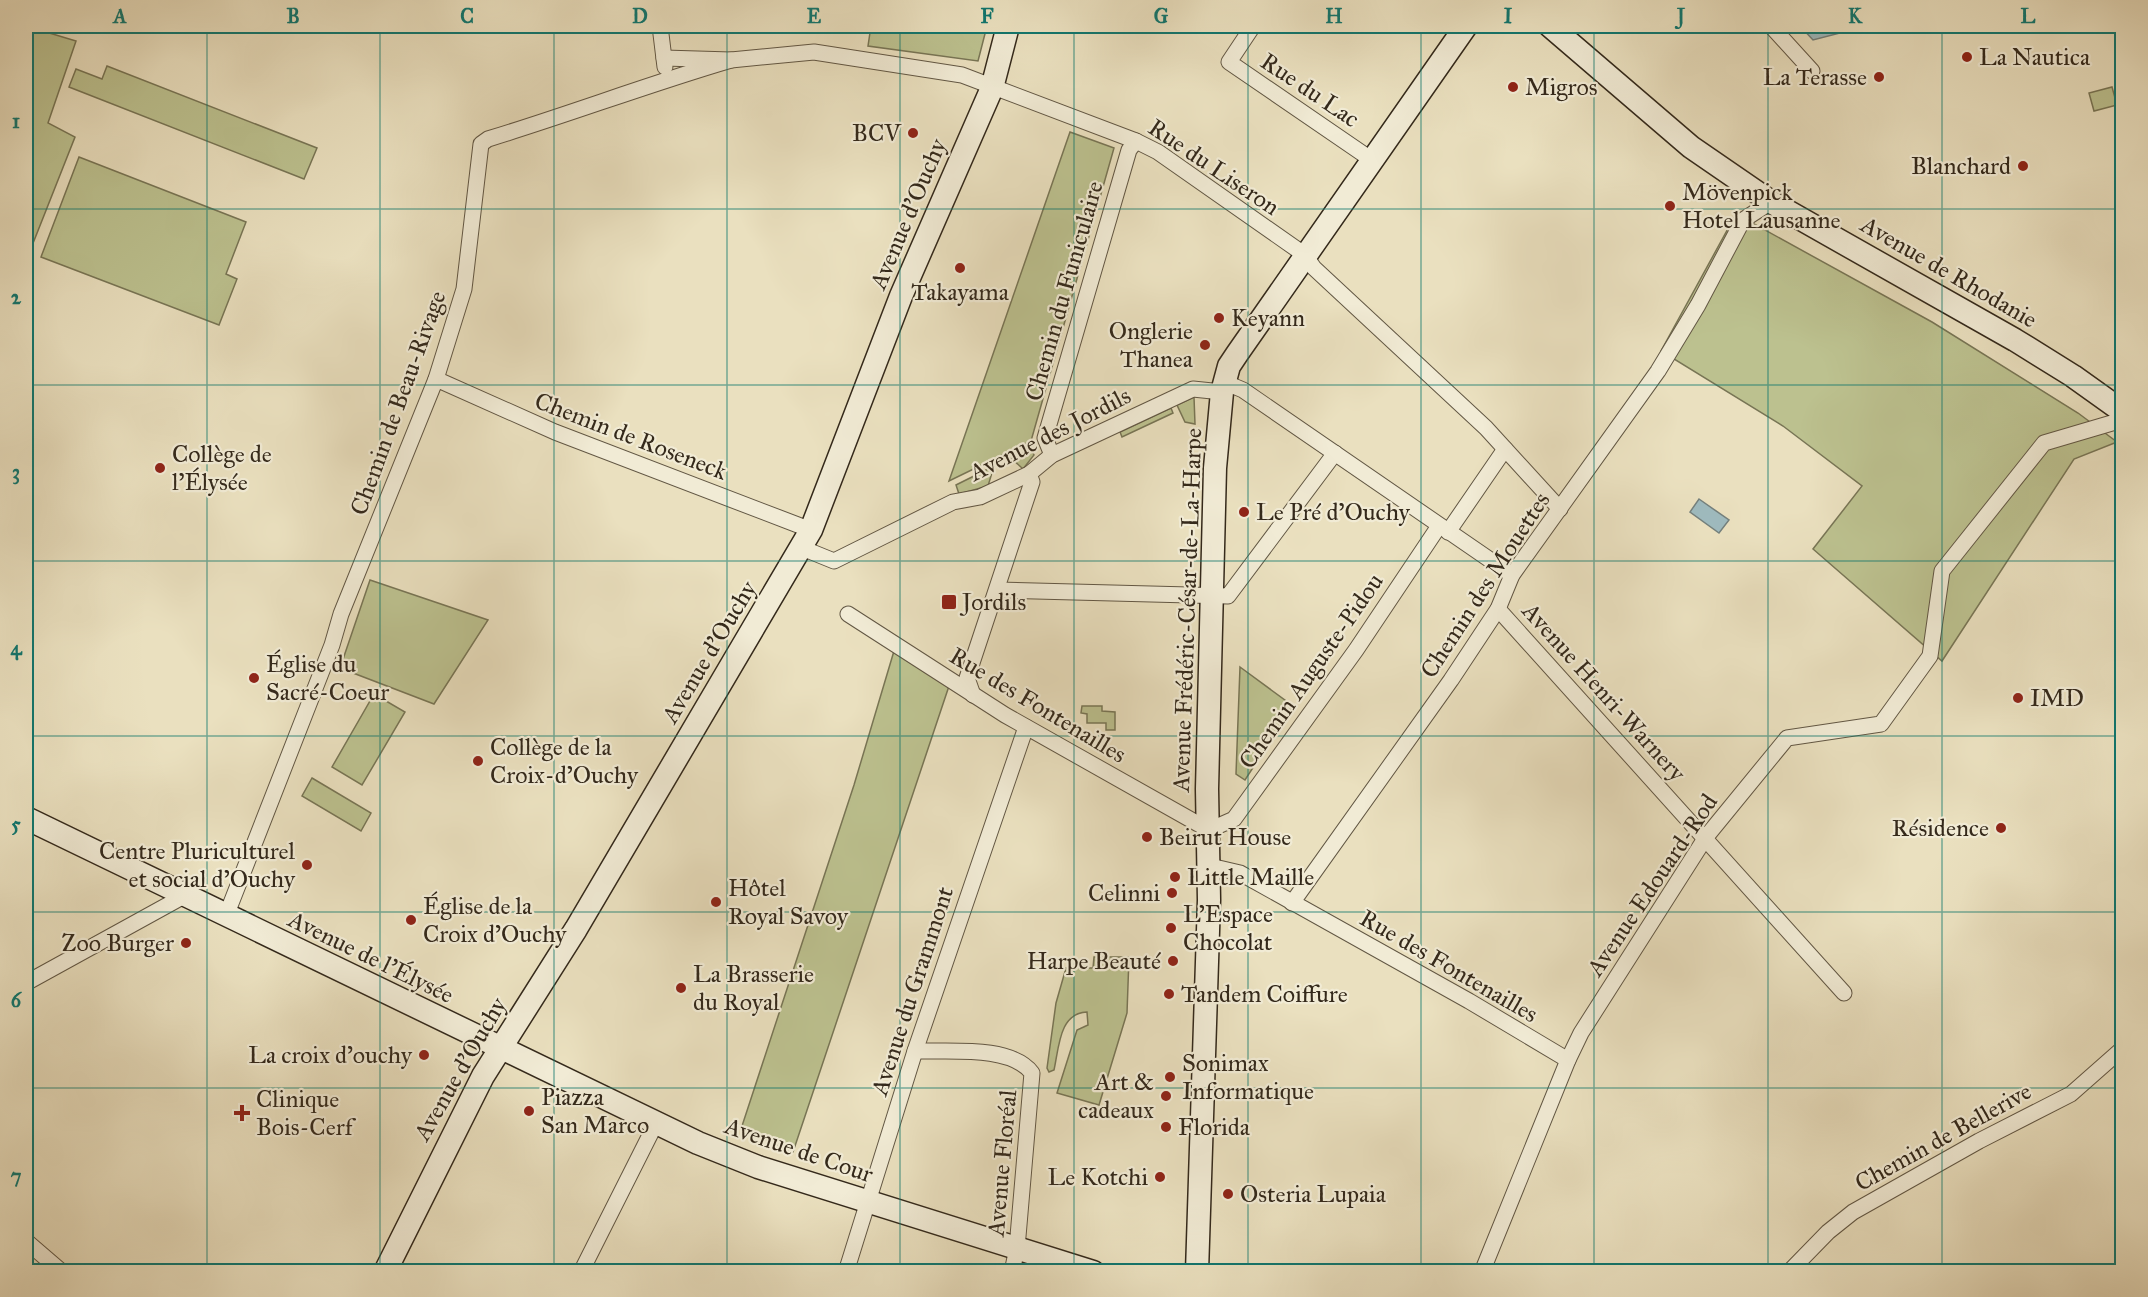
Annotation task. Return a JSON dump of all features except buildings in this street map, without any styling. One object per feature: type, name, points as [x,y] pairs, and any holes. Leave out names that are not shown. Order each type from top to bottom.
[{"type":"main road","name":"Avenue d'Ouchy","points":[[385,1272],[423,1192],[499,1049],[576,929],[807,539],[908,279],[992,88],[1008,26]]},
{"type":"main road","name":"Avenue Frédéric-César-de-La-Harpe","points":[[1197,1272],[1210,866],[1207,789],[1215,468],[1223,387],[1236,354],[1466,26]]},
{"type":"main road","name":"Avenue de Rhodanie","points":[[1550,26],[1691,147],[1771,202],[2015,340],[2073,376],[2122,411]]},
{"type":"main road","name":"Avenue de l'Élysée","points":[[26,818],[499,1049]]},
{"type":"main road","name":"Avenue de Cour","points":[[499,1049],[655,1125],[758,1167],[1093,1272]]},
{"type":"street","points":[[660,26],[667,79]]},
{"type":"street","name":"Rue du Lac","points":[[1253,26],[1229,62],[1372,160]]},
{"type":"street","points":[[1771,26],[1812,71]]},
{"type":"street","name":"Chemin de Beau-Rivage","points":[[664,58],[731,60],[814,52],[962,75],[992,88]]},
{"type":"street","name":"Chemin de Beau-Rivage","points":[[226,916],[332,645],[341,614],[436,379],[464,289],[481,144],[488,139],[731,60]]},
{"type":"street","name":"Rue du Liseron","points":[[992,88],[1059,110],[1158,152],[1305,255]]},
{"type":"street","name":"Chemin du Funiculaire","points":[[1052,455],[1045,438],[1129,150],[1136,141]]},
{"type":"street","name":"Chemin des Mouettes","points":[[1292,903],[1498,609],[1512,575],[1658,371],[1698,305],[1743,220],[1771,202]]},
{"type":"street","points":[[1305,255],[1314,268],[1486,428],[1560,510]]},
{"type":"street","name":"Chemin de Roseneck","points":[[436,379],[807,539]]},
{"type":"street","points":[[1223,387],[1243,390],[1512,575]]},
{"type":"street","name":"Avenue des Jordils","points":[[807,539],[834,561],[953,502],[980,497],[1029,474],[1052,455],[1193,389],[1223,387]]},
{"type":"street","name":"Avenue Edouard-Rod","points":[[1482,1272],[1581,1033],[1706,837],[1787,738],[1881,724],[1930,656],[1942,571],[2043,443],[2122,420]]},
{"type":"street","name":"Chemin Auguste-Pidou","points":[[1209,830],[1234,819],[1443,529],[1505,449]]},
{"type":"street","points":[[997,590],[1228,596],[1335,453]]},
{"type":"street","points":[[973,695],[967,678],[1032,482],[1029,474]]},
{"type":"street","name":"Avenue Henri-Warnery","points":[[1498,609],[1706,837],[1844,993]]},
{"type":"street","name":"Rue des Fontenailles","points":[[848,614],[1026,727],[1209,830]]},
{"type":"street","name":"Avenue du Grammont","points":[[846,1272],[915,1051],[1026,727]]},
{"type":"street","name":"Rue des Fontenailles","points":[[1210,866],[1240,873],[1469,1001],[1568,1060]]},
{"type":"street","points":[[26,983],[184,896]]},
{"type":"street","name":"Chemin de Bellerive","points":[[1789,1272],[1828,1232],[1853,1212],[1979,1141],[2071,1094],[2122,1048]]},
{"type":"street","name":"Avenue Floréal","points":[[915,1051],[1006,1055],[1024,1063],[1032,1073],[1017,1248],[1012,1272]]},
{"type":"street","points":[[581,1272],[655,1125]]},
{"type":"street","points":[[26,1241],[62,1272]]},
{"type":"green space","points":[[26,26],[76,41],[48,123],[75,137],[26,261]]},
{"type":"green space","points":[[871,26],[987,26],[978,61],[868,46]]},
{"type":"green space","points":[[107,66],[317,148],[304,179],[69,87],[76,69],[102,79]]},
{"type":"green space","points":[[2112,87],[2117,105],[2094,111],[2089,93]]},
{"type":"green space","points":[[1070,132],[1114,148],[1031,441],[949,481]]},
{"type":"green space","points":[[79,157],[246,222],[226,274],[237,279],[219,325],[41,257]]},
{"type":"green space","points":[[1736,214],[1932,322],[2078,413],[2117,442],[2074,459],[1942,661],[1813,549],[1862,486],[1783,426],[1661,351]]},
{"type":"green space","points":[[1194,397],[1195,424],[1185,422],[1177,405]]},
{"type":"green space","points":[[1171,408],[1173,413],[1122,437],[1120,432]]},
{"type":"green space","points":[[1031,449],[1034,455],[1023,469],[1011,458]]},
{"type":"green space","points":[[994,466],[988,486],[959,494],[956,485]]},
{"type":"green space","points":[[370,580],[488,620],[434,704],[340,668]]},
{"type":"green space","points":[[894,651],[949,686],[793,1152],[741,1129],[854,785]]},
{"type":"green space","points":[[1240,667],[1293,706],[1245,780],[1236,774]]},
{"type":"green space","points":[[374,694],[405,712],[362,785],[332,767]]},
{"type":"green space","points":[[1082,706],[1102,706],[1102,711],[1115,712],[1115,730],[1106,730],[1106,723],[1087,723],[1087,714],[1081,713]]},
{"type":"green space","points":[[312,778],[371,813],[361,831],[302,796]]},
{"type":"green space","points":[[1094,957],[1129,957],[1127,1013],[1099,1105],[1057,1093],[1077,1030],[1088,1025],[1087,1012],[1071,1018],[1066,1025],[1059,1042],[1054,1070],[1049,1072],[1047,1068],[1056,1003],[1066,968],[1093,968]]},
{"type":"water","points":[[1800,26],[1838,26],[1840,33],[1813,40]]},
{"type":"water","points":[[1699,499],[1729,520],[1719,533],[1690,512]]},
{"type":"place","name":"La Nautica","points":[[1967,57]]},
{"type":"place","name":"La Terasse","points":[[1879,77]]},
{"type":"place","name":"Migros","points":[[1513,87]]},
{"type":"place","name":"BCV","points":[[913,133]]},
{"type":"place","name":"Blanchard","points":[[2023,166]]},
{"type":"place","name":"Mövenpick Hotel Lausanne","points":[[1670,206]]},
{"type":"place","name":"Takayama","points":[[960,268]]},
{"type":"place","name":"Keyann","points":[[1219,318]]},
{"type":"place","name":"Onglerie Thanea","points":[[1205,345]]},
{"type":"place","name":"Collège de l'Élysée","points":[[160,468]]},
{"type":"place","name":"Le Pré d'Ouchy","points":[[1244,512]]},
{"type":"place","name":"Jordils","points":[[949,602]]},
{"type":"place","name":"Église du Sacré-Coeur","points":[[254,678]]},
{"type":"place","name":"IMD","points":[[2018,698]]},
{"type":"place","name":"Collège de la Croix-d'Ouchy","points":[[478,761]]},
{"type":"place","name":"Résidence","points":[[2001,828]]},
{"type":"place","name":"Beirut House","points":[[1147,837]]},
{"type":"place","name":"Centre Pluriculturel et social d'Ouchy","points":[[307,865]]},
{"type":"place","name":"Little Maille","points":[[1175,877]]},
{"type":"place","name":"Celinni","points":[[1172,893]]},
{"type":"place","name":"Hôtel Royal Savoy","points":[[716,902]]},
{"type":"place","name":"Église de la Croix d’Ouchy","points":[[411,920]]},
{"type":"place","name":"L'Espace Chocolat","points":[[1171,928]]},
{"type":"place","name":"Zoo Burger","points":[[186,943]]},
{"type":"place","name":"Harpe Beauté","points":[[1173,961]]},
{"type":"place","name":"La Brasserie du Royal","points":[[681,988]]},
{"type":"place","name":"Tandem Coiffure","points":[[1169,994]]},
{"type":"place","name":"La croix d'ouchy","points":[[424,1055]]},
{"type":"place","name":"Sonimax Informatique","points":[[1170,1077]]},
{"type":"place","name":"Art & cadeaux","points":[[1166,1096]]},
{"type":"place","name":"Piazza San Marco","points":[[529,1111]]},
{"type":"place","name":"Clinique Bois-Cerf","points":[[242,1113]]},
{"type":"place","name":"Florida","points":[[1166,1127]]},
{"type":"place","name":"Le Kotchi","points":[[1160,1177]]},
{"type":"place","name":"Osteria Lupaia","points":[[1228,1194]]}]
